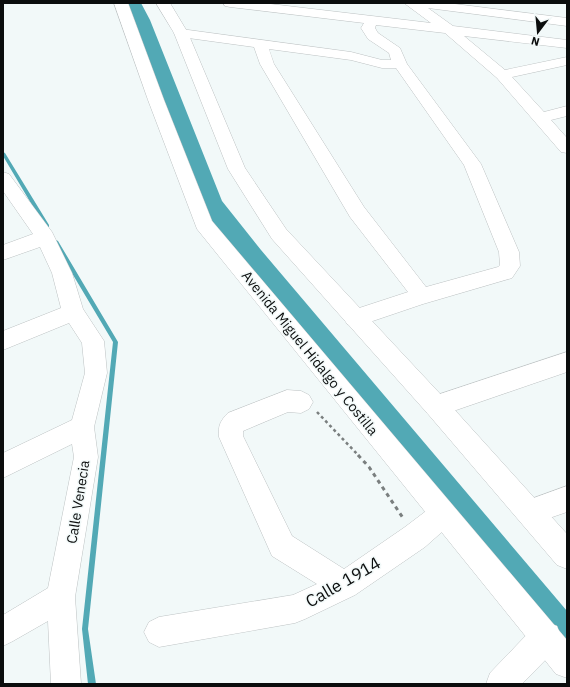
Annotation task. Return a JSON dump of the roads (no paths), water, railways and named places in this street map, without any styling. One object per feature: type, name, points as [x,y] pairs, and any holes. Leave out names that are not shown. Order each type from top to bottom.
[{"type":"street","name":"Avenida Miguel Hidalgo y Costilla","points":[[122,3],[156,100],[204,224],[567,663]]},
{"type":"street","points":[[163,3],[181,33],[237,169],[279,234],[436,406],[567,555]]},
{"type":"street","points":[[230,3],[567,44]]},
{"type":"street","points":[[411,3],[448,29],[502,75],[567,148]]},
{"type":"street","points":[[416,3],[567,22]]},
{"type":"street","points":[[355,318],[422,296],[505,273],[510,266],[509,252],[472,164],[400,64],[395,51],[373,36],[368,28],[372,20]]},
{"type":"street","points":[[181,33],[260,45],[351,56],[382,64],[400,64]]},
{"type":"street","points":[[260,45],[267,64],[357,212],[422,296]]},
{"type":"street","points":[[502,75],[567,61]]},
{"type":"street","points":[[539,118],[567,111]]},
{"type":"street","name":"Calle Venecia","points":[[3,178],[45,237],[62,273],[73,312],[93,341],[96,373],[82,427],[86,457],[61,597],[66,684]]},
{"type":"street","points":[[3,253],[45,237]]},
{"type":"street","points":[[3,341],[73,312]]},
{"type":"street","points":[[436,406],[567,362]]},
{"type":"street","points":[[302,402],[287,401],[236,420],[230,427],[231,437],[282,546],[345,585]]},
{"type":"street","points":[[3,466],[82,427]]},
{"type":"street","points":[[529,512],[567,499]]},
{"type":"street","name":"Calle 1914","points":[[160,632],[295,609],[345,585],[415,537],[443,514]]},
{"type":"street","points":[[3,631],[61,597]]},
{"type":"street","points":[[501,684],[546,638]]},
{"type":"water","points":[[125,3],[141,3],[150,20],[222,201],[261,250],[567,611],[567,646],[210,224]]},
{"type":"waterway","points":[[3,153],[47,226]]},
{"type":"waterway","points":[[56,242],[116,342],[85,629],[92,684]]}]
